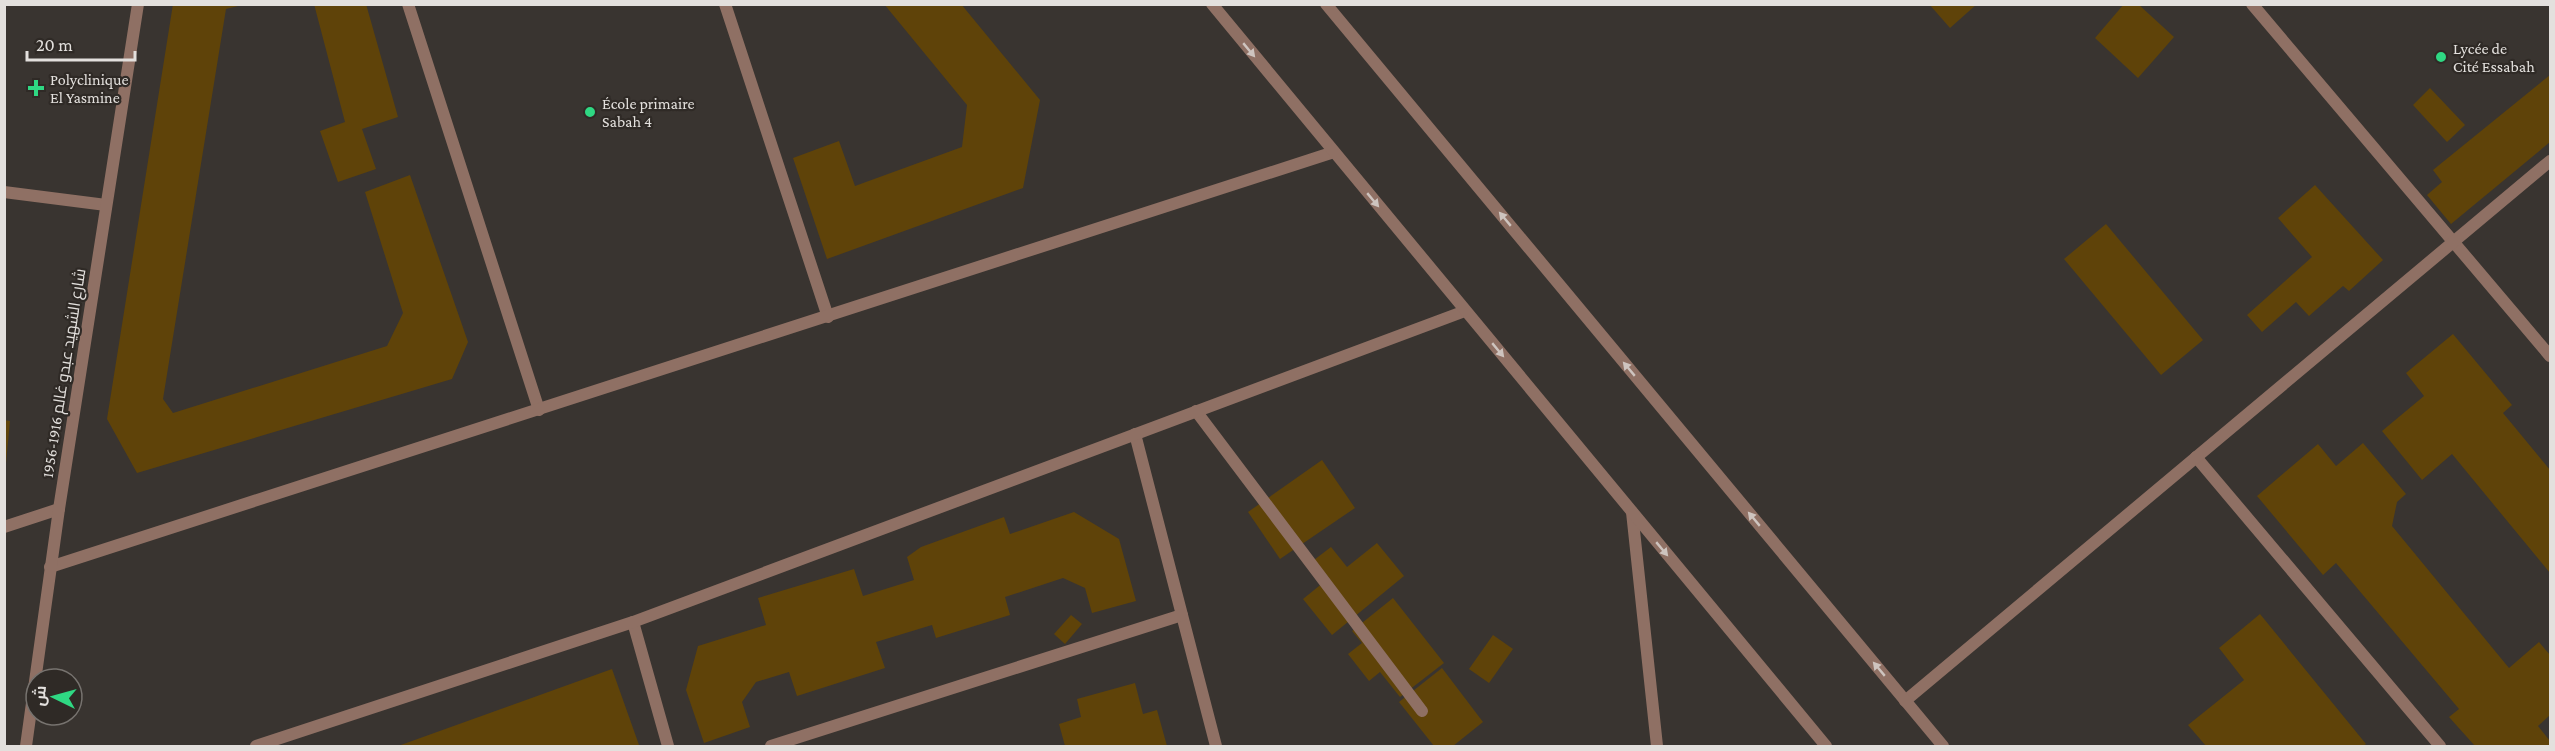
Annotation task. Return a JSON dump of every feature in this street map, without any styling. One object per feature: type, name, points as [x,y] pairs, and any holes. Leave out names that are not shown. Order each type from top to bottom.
[{"type":"street","name":"شارع الشهيد عبدو غالم 1916-1956","points":[[26,747],[50,567],[138,4]]},
{"type":"street","points":[[408,4],[539,410]]},
{"type":"street","points":[[725,4],[828,317]]},
{"type":"street","points":[[1212,4],[1826,747]]},
{"type":"street","points":[[1326,4],[1943,747]]},
{"type":"street","points":[[2252,4],[2550,357]]},
{"type":"street","points":[[50,567],[1334,152]]},
{"type":"street","points":[[1905,701],[2550,161]]},
{"type":"street","points":[[4,192],[106,205]]},
{"type":"street","points":[[256,747],[633,622],[1465,311]]},
{"type":"street","points":[[1196,411],[1422,711]]},
{"type":"street","points":[[1135,434],[1216,747]]},
{"type":"street","points":[[2196,457],[2440,747]]},
{"type":"street","points":[[4,527],[59,509]]},
{"type":"street","points":[[1632,512],[1657,747]]},
{"type":"street","points":[[771,747],[1182,615]]},
{"type":"street","points":[[633,622],[668,747]]},
{"type":"building","points":[[173,4],[242,5],[226,9],[163,399],[173,413],[387,346],[403,313],[365,192],[410,175],[468,342],[452,379],[137,473],[107,419]]},
{"type":"building","points":[[314,4],[366,4],[398,117],[362,129],[376,169],[338,182],[320,131],[345,122]]},
{"type":"building","points":[[884,4],[961,4],[1040,100],[1023,188],[827,259],[793,158],[839,141],[855,186],[962,147],[967,105]]},
{"type":"building","points":[[1929,4],[1977,4],[1950,28]]},
{"type":"building","points":[[2124,4],[2138,4],[2174,37],[2138,78],[2095,38]]},
{"type":"building","points":[[2550,75],[2550,142],[2451,224],[2427,195],[2442,182],[2433,170]]},
{"type":"building","points":[[2430,88],[2465,125],[2447,142],[2413,105]]},
{"type":"building","points":[[2315,185],[2383,260],[2349,291],[2343,286],[2309,316],[2296,302],[2262,332],[2247,315],[2312,257],[2278,218]]},
{"type":"building","points":[[2106,224],[2203,340],[2161,375],[2064,259]]},
{"type":"building","points":[[2453,334],[2512,405],[2503,413],[2550,470],[2550,573],[2452,454],[2422,480],[2382,431],[2424,396],[2406,373]]},
{"type":"building","points":[[4,420],[10,421],[6,463],[4,463]]},
{"type":"building","points":[[2363,443],[2406,494],[2397,502],[2392,526],[2509,668],[2539,642],[2550,655],[2550,715],[2538,726],[2550,741],[2550,746],[2475,746],[2449,717],[2459,709],[2336,563],[2323,575],[2257,496],[2318,444],[2336,466]]},
{"type":"building","points":[[1322,460],[1355,508],[1280,559],[1248,512]]},
{"type":"building","points":[[1074,512],[1119,539],[1136,601],[1092,613],[1085,588],[1063,578],[1005,597],[1010,615],[936,638],[932,625],[876,642],[885,668],[797,696],[789,672],[756,682],[742,702],[750,727],[704,743],[686,690],[698,646],[766,625],[758,598],[854,569],[863,596],[914,580],[907,557],[921,547],[1004,517],[1010,534]]},
{"type":"building","points":[[1377,543],[1404,576],[1332,635],[1303,599],[1329,578],[1314,560],[1331,547],[1347,567]]},
{"type":"building","points":[[1393,598],[1444,663],[1400,697],[1380,672],[1369,681],[1348,654],[1362,643],[1352,631]]},
{"type":"building","points":[[2260,614],[2366,744],[2363,746],[2206,746],[2188,725],[2244,680],[2219,648]]},
{"type":"building","points":[[1071,615],[1082,624],[1065,644],[1054,634]]},
{"type":"building","points":[[1493,635],[1513,649],[1489,683],[1469,669]]},
{"type":"building","points":[[1442,668],[1483,722],[1453,746],[1434,746],[1399,702]]},
{"type":"building","points":[[612,669],[639,745],[398,746]]},
{"type":"building","points":[[1135,683],[1143,714],[1157,710],[1167,746],[1065,746],[1059,724],[1081,717],[1077,699]]},
{"type":"place","name":"Lycée de Cité Essabah","points":[[2441,57]]},
{"type":"place","name":"Polyclinique El Yasmine","points":[[36,88]]},
{"type":"place","name":"École primaire Sabah 4","points":[[590,112]]}]
